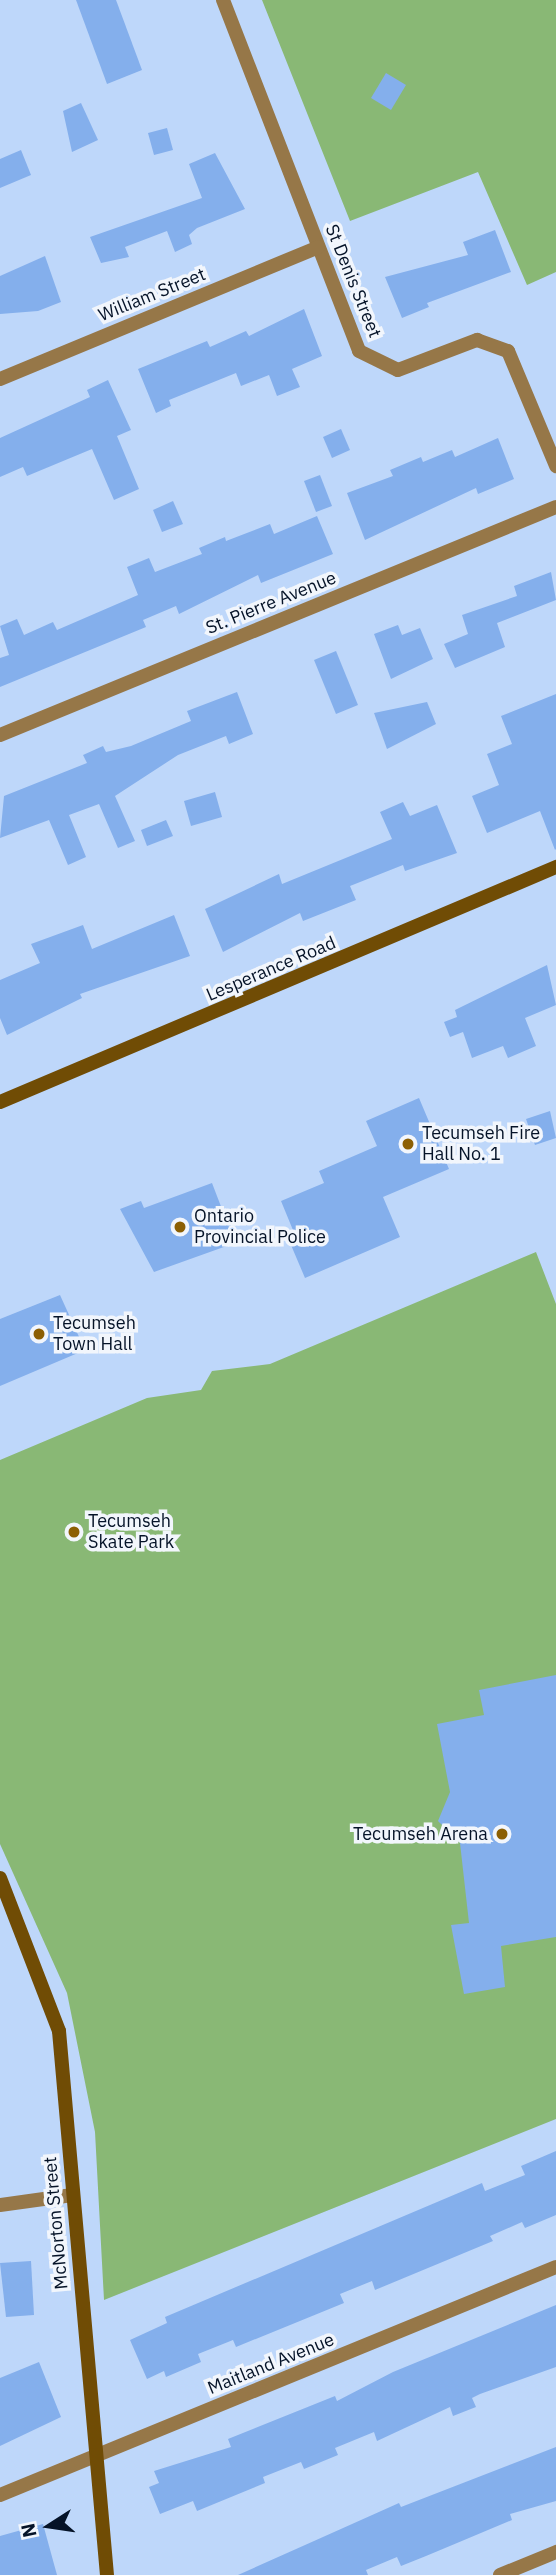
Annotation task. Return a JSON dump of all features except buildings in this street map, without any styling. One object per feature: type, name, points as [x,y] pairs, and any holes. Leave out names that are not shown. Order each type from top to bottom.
[{"type":"street","name":"St Denis Street","points":[[223,0],[359,351],[398,370],[477,340],[508,351],[556,466]]},
{"type":"street","name":"William Street","points":[[0,379],[318,247]]},
{"type":"street","name":"St. Pierre Avenue","points":[[0,735],[556,507]]},
{"type":"street","name":"Lesperance Road","points":[[0,1102],[556,867]]},
{"type":"street","name":"McNorton Street","points":[[0,1878],[59,2031],[107,2575]]},
{"type":"street","points":[[0,2205],[72,2195]]},
{"type":"street","name":"Maitland Avenue","points":[[0,2496],[556,2267]]},
{"type":"street","points":[[500,2575],[556,2552]]},
{"type":"green space","points":[[262,0],[556,0],[556,272],[527,285],[478,172],[350,221]]},
{"type":"green space","points":[[536,1252],[556,1304],[556,2119],[104,2300],[95,2132],[67,1993],[0,1844],[0,1460],[147,1398],[201,1390],[212,1371],[270,1364]]},
{"type":"place","name":"Tecumseh Fire Hall No. 1","points":[[408,1144]]},
{"type":"place","name":"Ontario Provincial Police","points":[[180,1227]]},
{"type":"place","name":"Tecumseh Town Hall","points":[[39,1334]]},
{"type":"place","name":"Tecumseh Skate Park","points":[[74,1532]]},
{"type":"place","name":"Tecumseh Arena","points":[[502,1834]]}]
